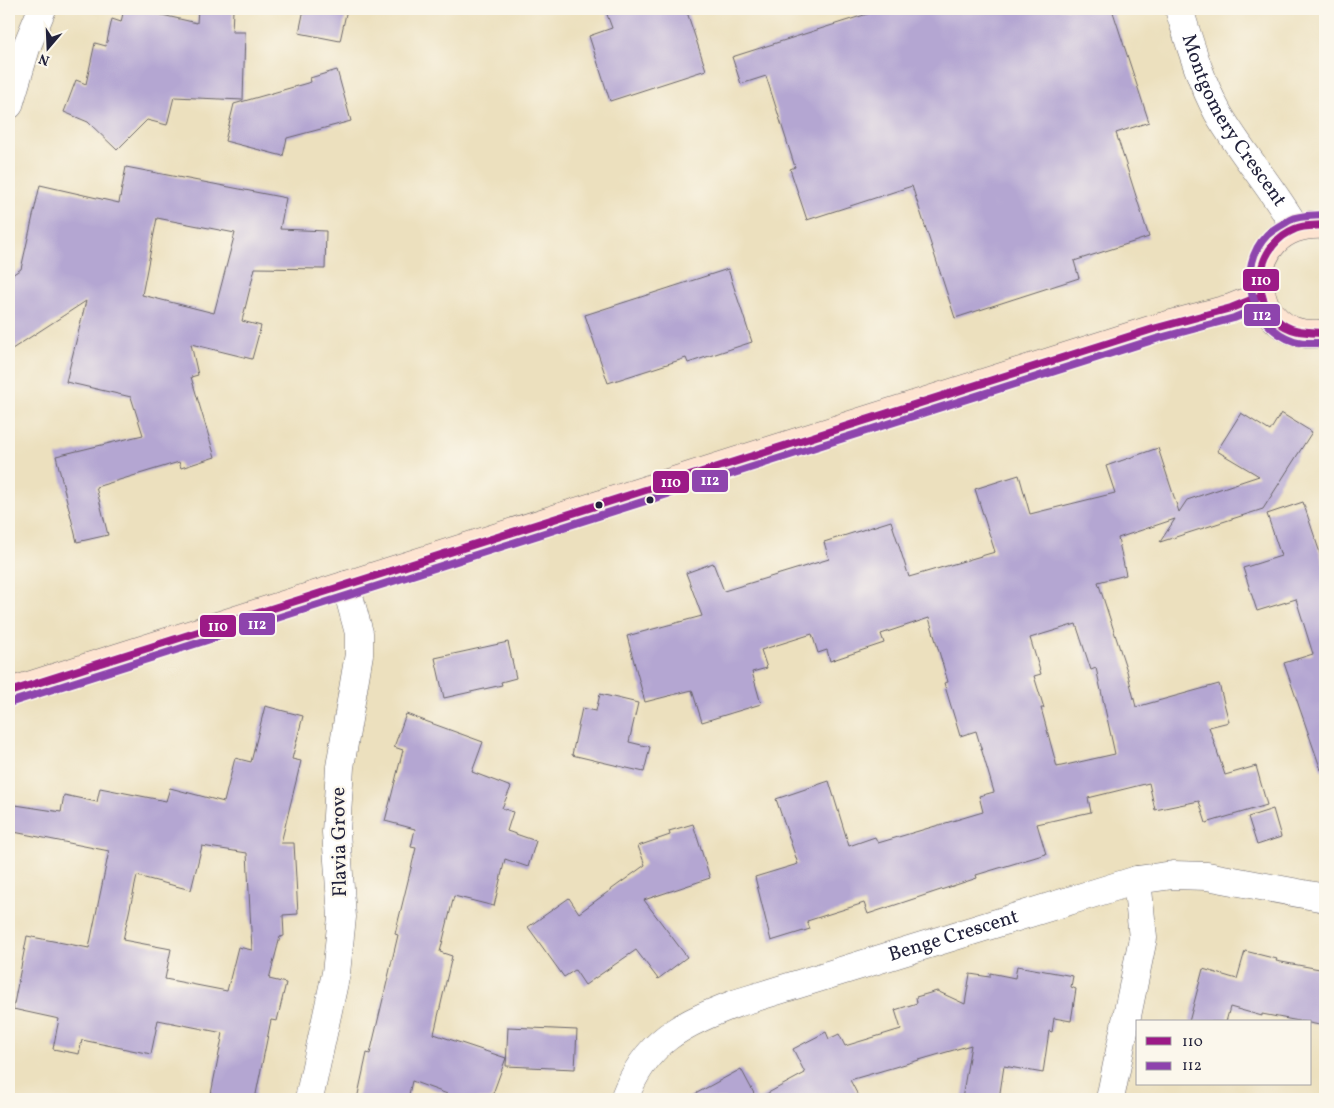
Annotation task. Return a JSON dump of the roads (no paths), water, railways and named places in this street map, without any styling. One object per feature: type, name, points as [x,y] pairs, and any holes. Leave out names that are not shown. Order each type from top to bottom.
[{"type":"main road","points":[[1325,225],[1310,224],[1295,228],[1278,238],[1263,257],[1259,274],[1261,296],[1269,312],[1282,325],[1298,333],[1315,335],[1325,333]]},
{"type":"main road","points":[[9,692],[1153,329],[1231,308],[1261,296]]},
{"type":"street","points":[[9,105],[26,48],[42,9]]},
{"type":"street","name":"Montgomery Crescent","points":[[1179,9],[1198,68],[1218,111],[1241,150],[1279,199],[1295,228]]},
{"type":"street","name":"Flavia Grove","points":[[309,1099],[336,973],[342,917],[336,832],[339,776],[359,654],[359,633],[346,585]]},
{"type":"street","name":"Benge Crescent","points":[[624,1099],[640,1065],[662,1039],[700,1017],[737,1002],[1138,880],[1173,875],[1207,876],[1325,898]]},
{"type":"street","points":[[1110,1099],[1142,938],[1138,880]]}]
